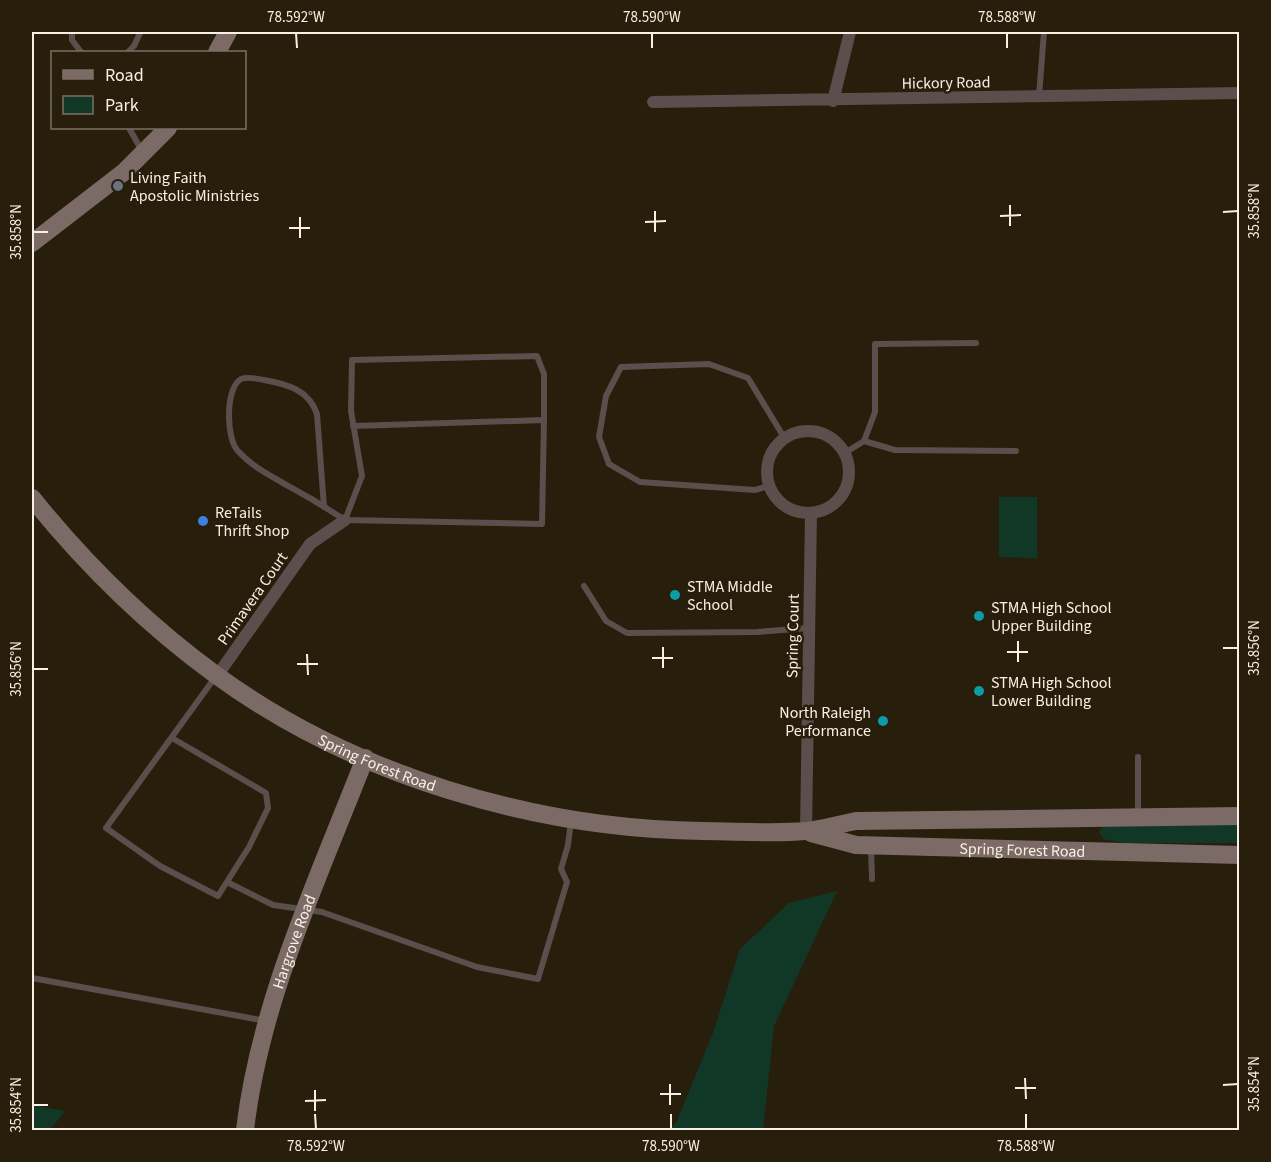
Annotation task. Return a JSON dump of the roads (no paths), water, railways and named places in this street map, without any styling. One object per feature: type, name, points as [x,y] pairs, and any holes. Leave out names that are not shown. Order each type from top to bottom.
[{"type":"main road","points":[[218,51],[228,32]]},
{"type":"main road","points":[[32,243],[124,172],[167,129]]},
{"type":"main road","name":"Spring Forest Road","points":[[32,498],[80,555],[128,603],[217,675],[305,730],[365,758],[465,796],[572,820],[676,830],[806,831],[856,821],[1239,816]]},
{"type":"main road","name":"Hargrove Road","points":[[244,1131],[261,1039],[306,909],[365,758]]},
{"type":"main road","name":"Spring Forest Road","points":[[806,831],[856,845],[1239,855]]},
{"type":"street","points":[[833,100],[850,32]]},
{"type":"street","name":"Hickory Road","points":[[653,102],[1239,93]]},
{"type":"street","points":[[811,432],[825,435],[836,442],[845,453],[849,466],[849,480],[836,503],[824,510],[811,513],[798,512],[786,506],[776,497],[770,486],[767,472],[770,459],[785,439],[798,433],[811,432]]},
{"type":"street","name":"Spring Court","points":[[806,831],[811,513]]},
{"type":"street","name":"Primavera Court","points":[[217,675],[310,544],[345,520]]},
{"type":"lane","points":[[72,32],[72,40],[80,51]]},
{"type":"lane","points":[[129,51],[134,46],[139,32]]},
{"type":"lane","points":[[1039,97],[1044,32]]},
{"type":"lane","points":[[130,129],[143,152]]},
{"type":"lane","points":[[845,453],[864,441],[875,412],[875,345],[976,343]]},
{"type":"lane","points":[[324,507],[317,414],[313,403],[288,384],[248,377],[240,379],[235,385],[230,401],[229,429],[231,442],[238,452],[275,479],[345,520],[542,524],[544,374],[537,356],[352,360],[351,411],[362,476],[345,520]]},
{"type":"lane","points":[[770,486],[755,490],[640,482],[609,464],[599,437],[606,396],[621,367],[709,364],[748,378],[785,439]]},
{"type":"lane","points":[[353,426],[544,420]]},
{"type":"lane","points":[[864,441],[895,450],[1016,450]]},
{"type":"lane","points":[[584,586],[606,621],[627,633],[758,632],[809,628]]},
{"type":"lane","points":[[172,738],[266,793],[268,808],[249,847],[218,896],[160,866],[106,828],[217,675]]},
{"type":"lane","points":[[1138,757],[1138,817]]},
{"type":"lane","points":[[227,882],[273,905],[322,912],[477,967],[538,979],[567,882],[561,869],[572,820]]},
{"type":"lane","points":[[871,845],[872,879]]},
{"type":"lane","points":[[32,978],[267,1021]]},
{"type":"place","name":"Living Faith Apostolic Ministries","points":[[118,186]]},
{"type":"place","name":"ReTails Thrift Shop","points":[[203,521]]},
{"type":"place","name":"STMA Middle School","points":[[675,595]]},
{"type":"place","name":"STMA High School Upper Building","points":[[979,616]]},
{"type":"place","name":"STMA High School Lower Building","points":[[979,691]]},
{"type":"place","name":"North Raleigh Performance","points":[[883,721]]}]
